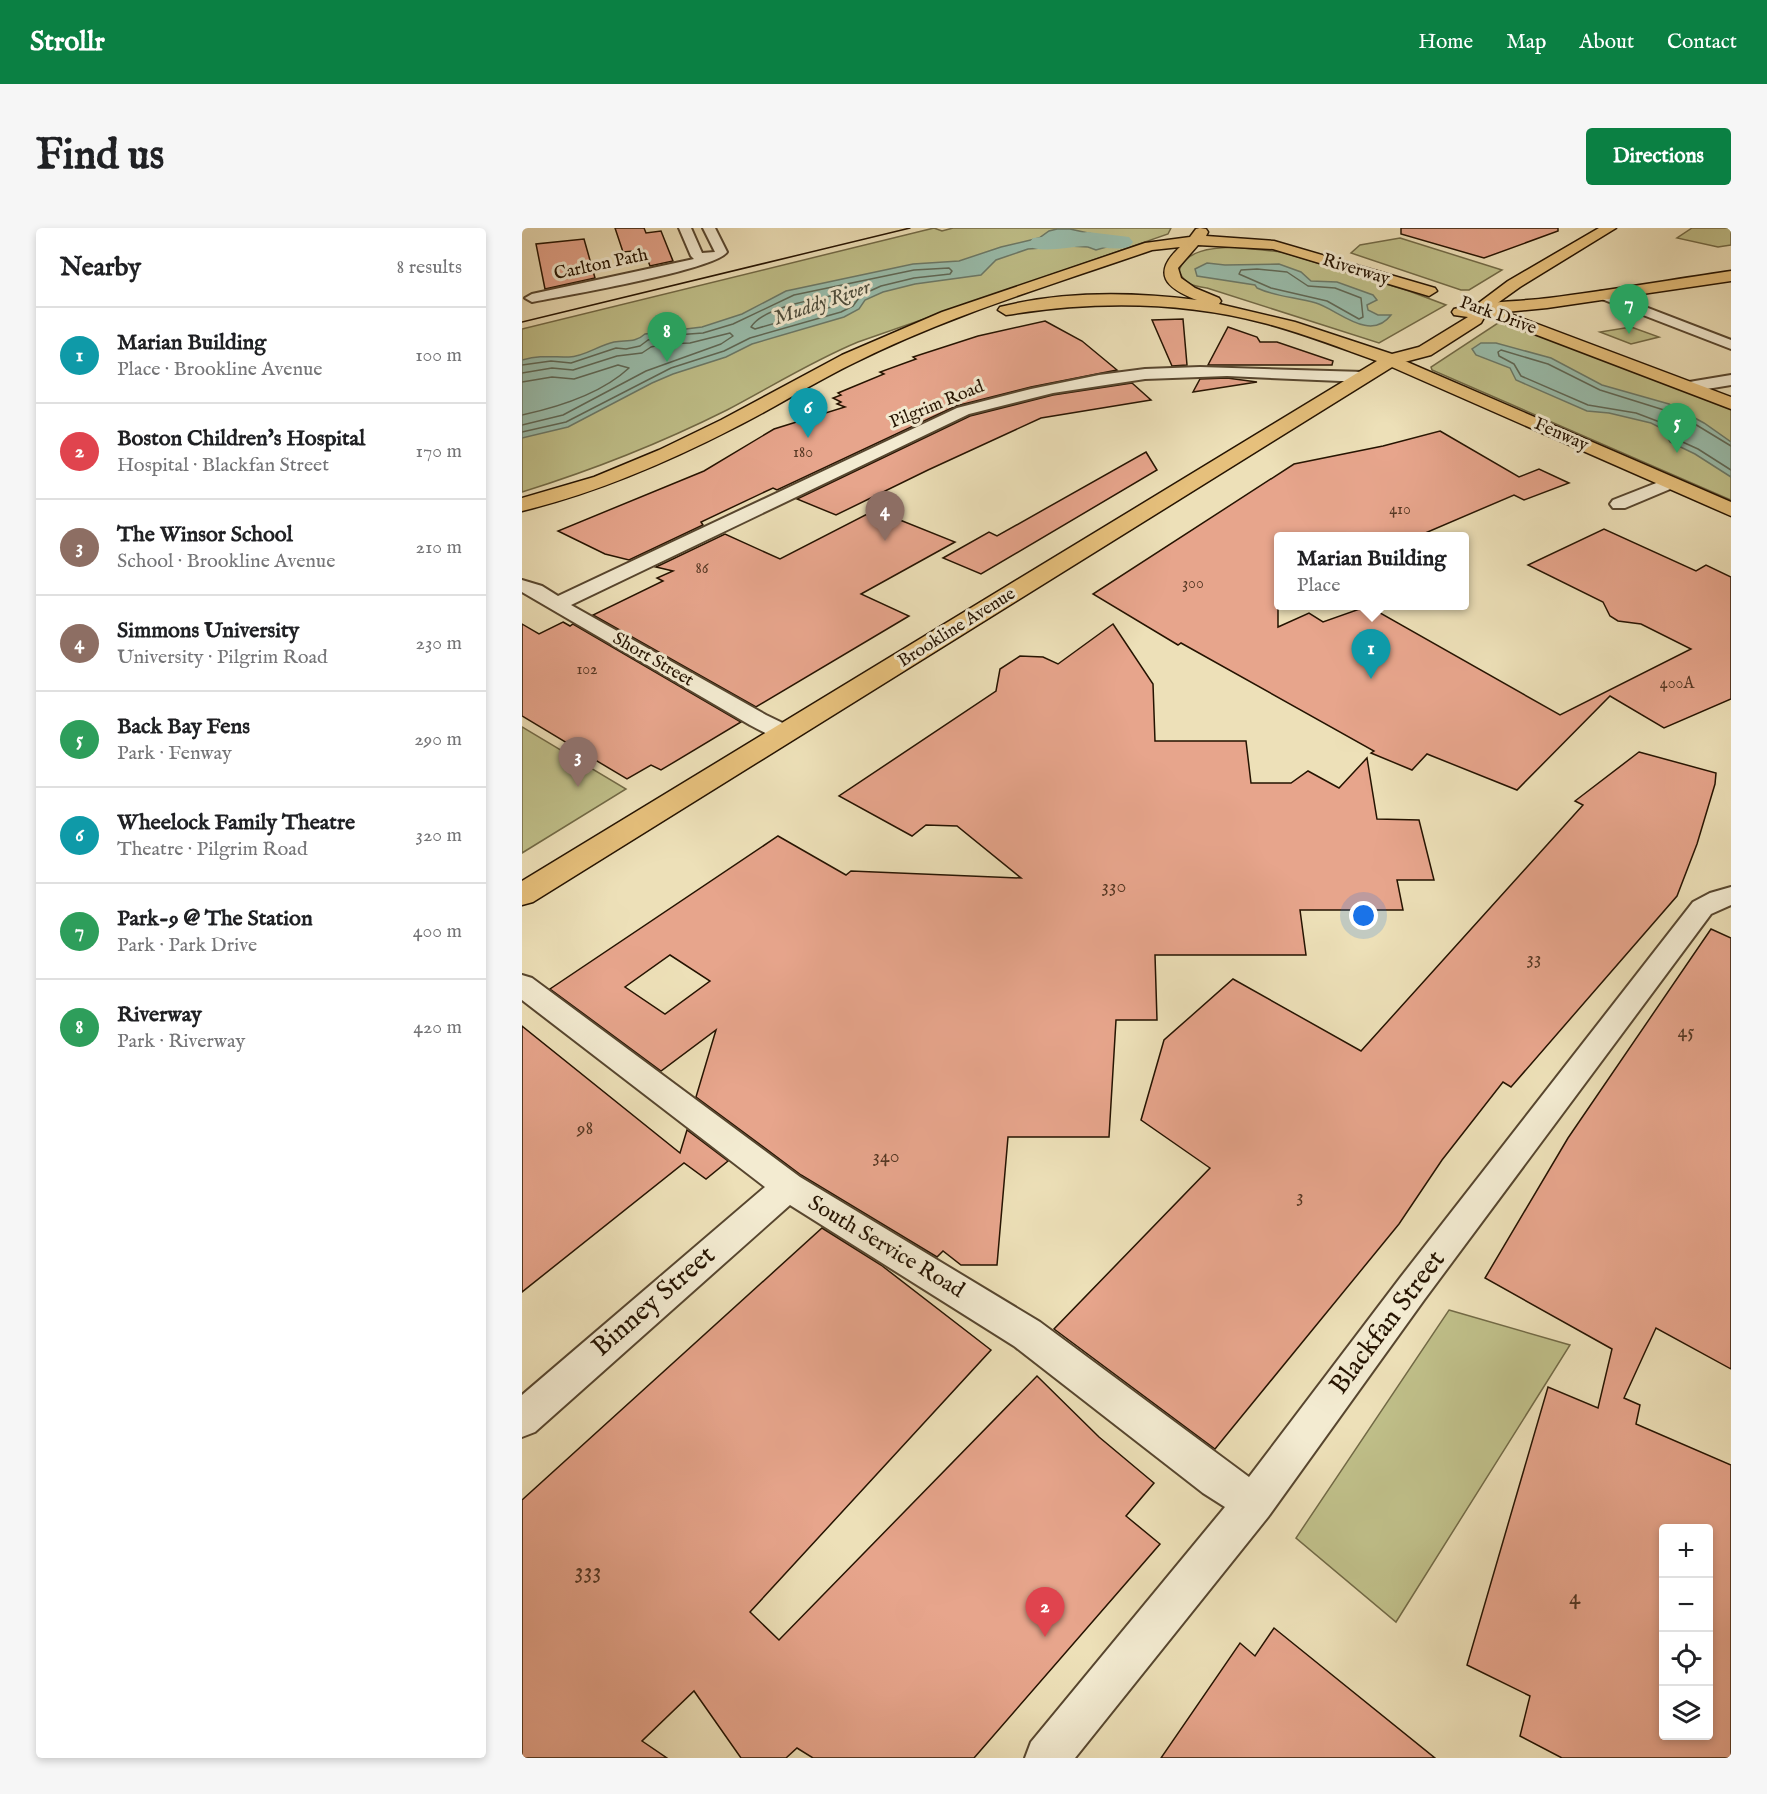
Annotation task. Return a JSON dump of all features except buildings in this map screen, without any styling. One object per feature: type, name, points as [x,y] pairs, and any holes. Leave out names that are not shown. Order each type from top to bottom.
[{"type":"main road","points":[[930,330],[1199,234],[1231,228]]},
{"type":"main road","name":"Park Drive","points":[[1266,228],[1731,404]]},
{"type":"main road","name":"Brookline Avenue","points":[[522,895],[1391,360],[1425,351],[1475,320],[1480,308],[1514,284],[1609,228]]},
{"type":"main road","points":[[1199,234],[1172,264],[1171,273],[1174,280],[1193,293],[1258,316]]},
{"type":"main road","name":"Riverway","points":[[522,505],[601,481],[666,454],[870,349],[955,313],[1138,249],[1199,234],[1284,246],[1377,277],[1429,291]]},
{"type":"main road","points":[[1480,308],[1604,295],[1731,276]]},
{"type":"main road","name":"Riverway","points":[[870,349],[930,330],[1015,309],[1098,300],[1172,302],[1258,316],[1391,360]]},
{"type":"main road","name":"Fenway","points":[[1391,360],[1731,510]]},
{"type":"street","points":[[685,228],[697,256],[712,258],[721,252],[709,228]]},
{"type":"street","name":"Carlton Path","points":[[532,298],[685,266],[712,258]]},
{"type":"street","points":[[1604,295],[1731,345]]},
{"type":"street","points":[[1699,333],[1731,328]]},
{"type":"street","name":"Pilgrim Road","points":[[558,604],[952,416],[1006,398],[1058,387],[1157,374],[1262,372],[1364,377]]},
{"type":"street","points":[[1689,387],[1731,380]]},
{"type":"street","points":[[1619,504],[1669,483]]},
{"type":"street","name":"Short Street","points":[[522,586],[535,590],[758,720],[785,733]]},
{"type":"street","name":"Blackfan Street","points":[[1047,1758],[1254,1503],[1419,1280],[1698,912],[1706,904],[1731,896]]},
{"type":"street","name":"South Service Road","points":[[522,985],[788,1187],[1027,1334],[1217,1479],[1254,1503]]},
{"type":"street","name":"Binney Street","points":[[522,1419],[788,1187]]},
{"type":"green space","points":[[934,228],[942,231],[953,228],[1171,228],[1168,234],[858,342],[824,357],[727,410],[677,434],[575,475],[522,492],[522,329]]},
{"type":"green space","points":[[1692,228],[1731,228],[1731,245],[1718,247],[1677,238]]},
{"type":"green space","points":[[1400,238],[1502,270],[1469,290],[1461,290],[1351,253],[1360,245]]},
{"type":"green space","points":[[1234,247],[1282,252],[1409,291],[1446,305],[1379,343],[1194,285],[1187,282],[1179,271],[1187,258],[1194,254],[1210,249]]},
{"type":"green space","points":[[1498,323],[1507,323],[1731,407],[1731,500],[1432,370],[1431,367]]},
{"type":"green space","points":[[1631,327],[1659,337],[1631,344],[1600,332]]},
{"type":"green space","points":[[522,727],[626,789],[522,853]]},
{"type":"green space","points":[[1449,1310],[1570,1345],[1396,1622],[1296,1538]]},
{"type":"water","points":[[1057,229],[1070,229],[1115,239],[1117,244],[1096,250],[1069,246],[1028,249],[996,260],[981,275],[915,284],[883,292],[865,300],[859,309],[844,317],[752,344],[726,357],[652,383],[568,427],[522,438],[522,360],[575,356],[614,342],[634,340],[645,334],[702,327],[742,314],[786,291],[913,264],[959,261],[1001,247],[1039,238]]},
{"type":"water","points":[[1207,263],[1279,264],[1301,272],[1311,281],[1337,282],[1373,295],[1377,300],[1367,305],[1368,310],[1378,315],[1391,315],[1383,323],[1373,326],[1364,325],[1316,303],[1271,293],[1255,285],[1197,276],[1195,269]]},
{"type":"water","points":[[1481,343],[1496,343],[1551,358],[1602,385],[1669,404],[1704,423],[1731,442],[1731,477],[1695,454],[1670,442],[1663,429],[1651,423],[1609,413],[1587,411],[1516,380],[1510,368],[1476,355],[1472,349]]},
{"type":"waterway","name":"Muddy River","points":[[1041,243],[1088,239],[1121,242]]},
{"type":"tram line","points":[[522,322],[910,228]]},
{"type":"place","name":"Park-9 @ The Station","points":[[1629,334]]},
{"type":"place","name":"Riverway","points":[[667,362]]},
{"type":"place","name":"Wheelock Family Theatre","points":[[808,438]]},
{"type":"place","name":"Back Bay Fens","points":[[1677,453]]},
{"type":"place","name":"Simmons University","points":[[885,541]]},
{"type":"place","name":"Marian Building","points":[[1371,679]]},
{"type":"place","name":"The Winsor School","points":[[578,787]]},
{"type":"place","name":"Boston Children's Hospital","points":[[1045,1637]]}]
